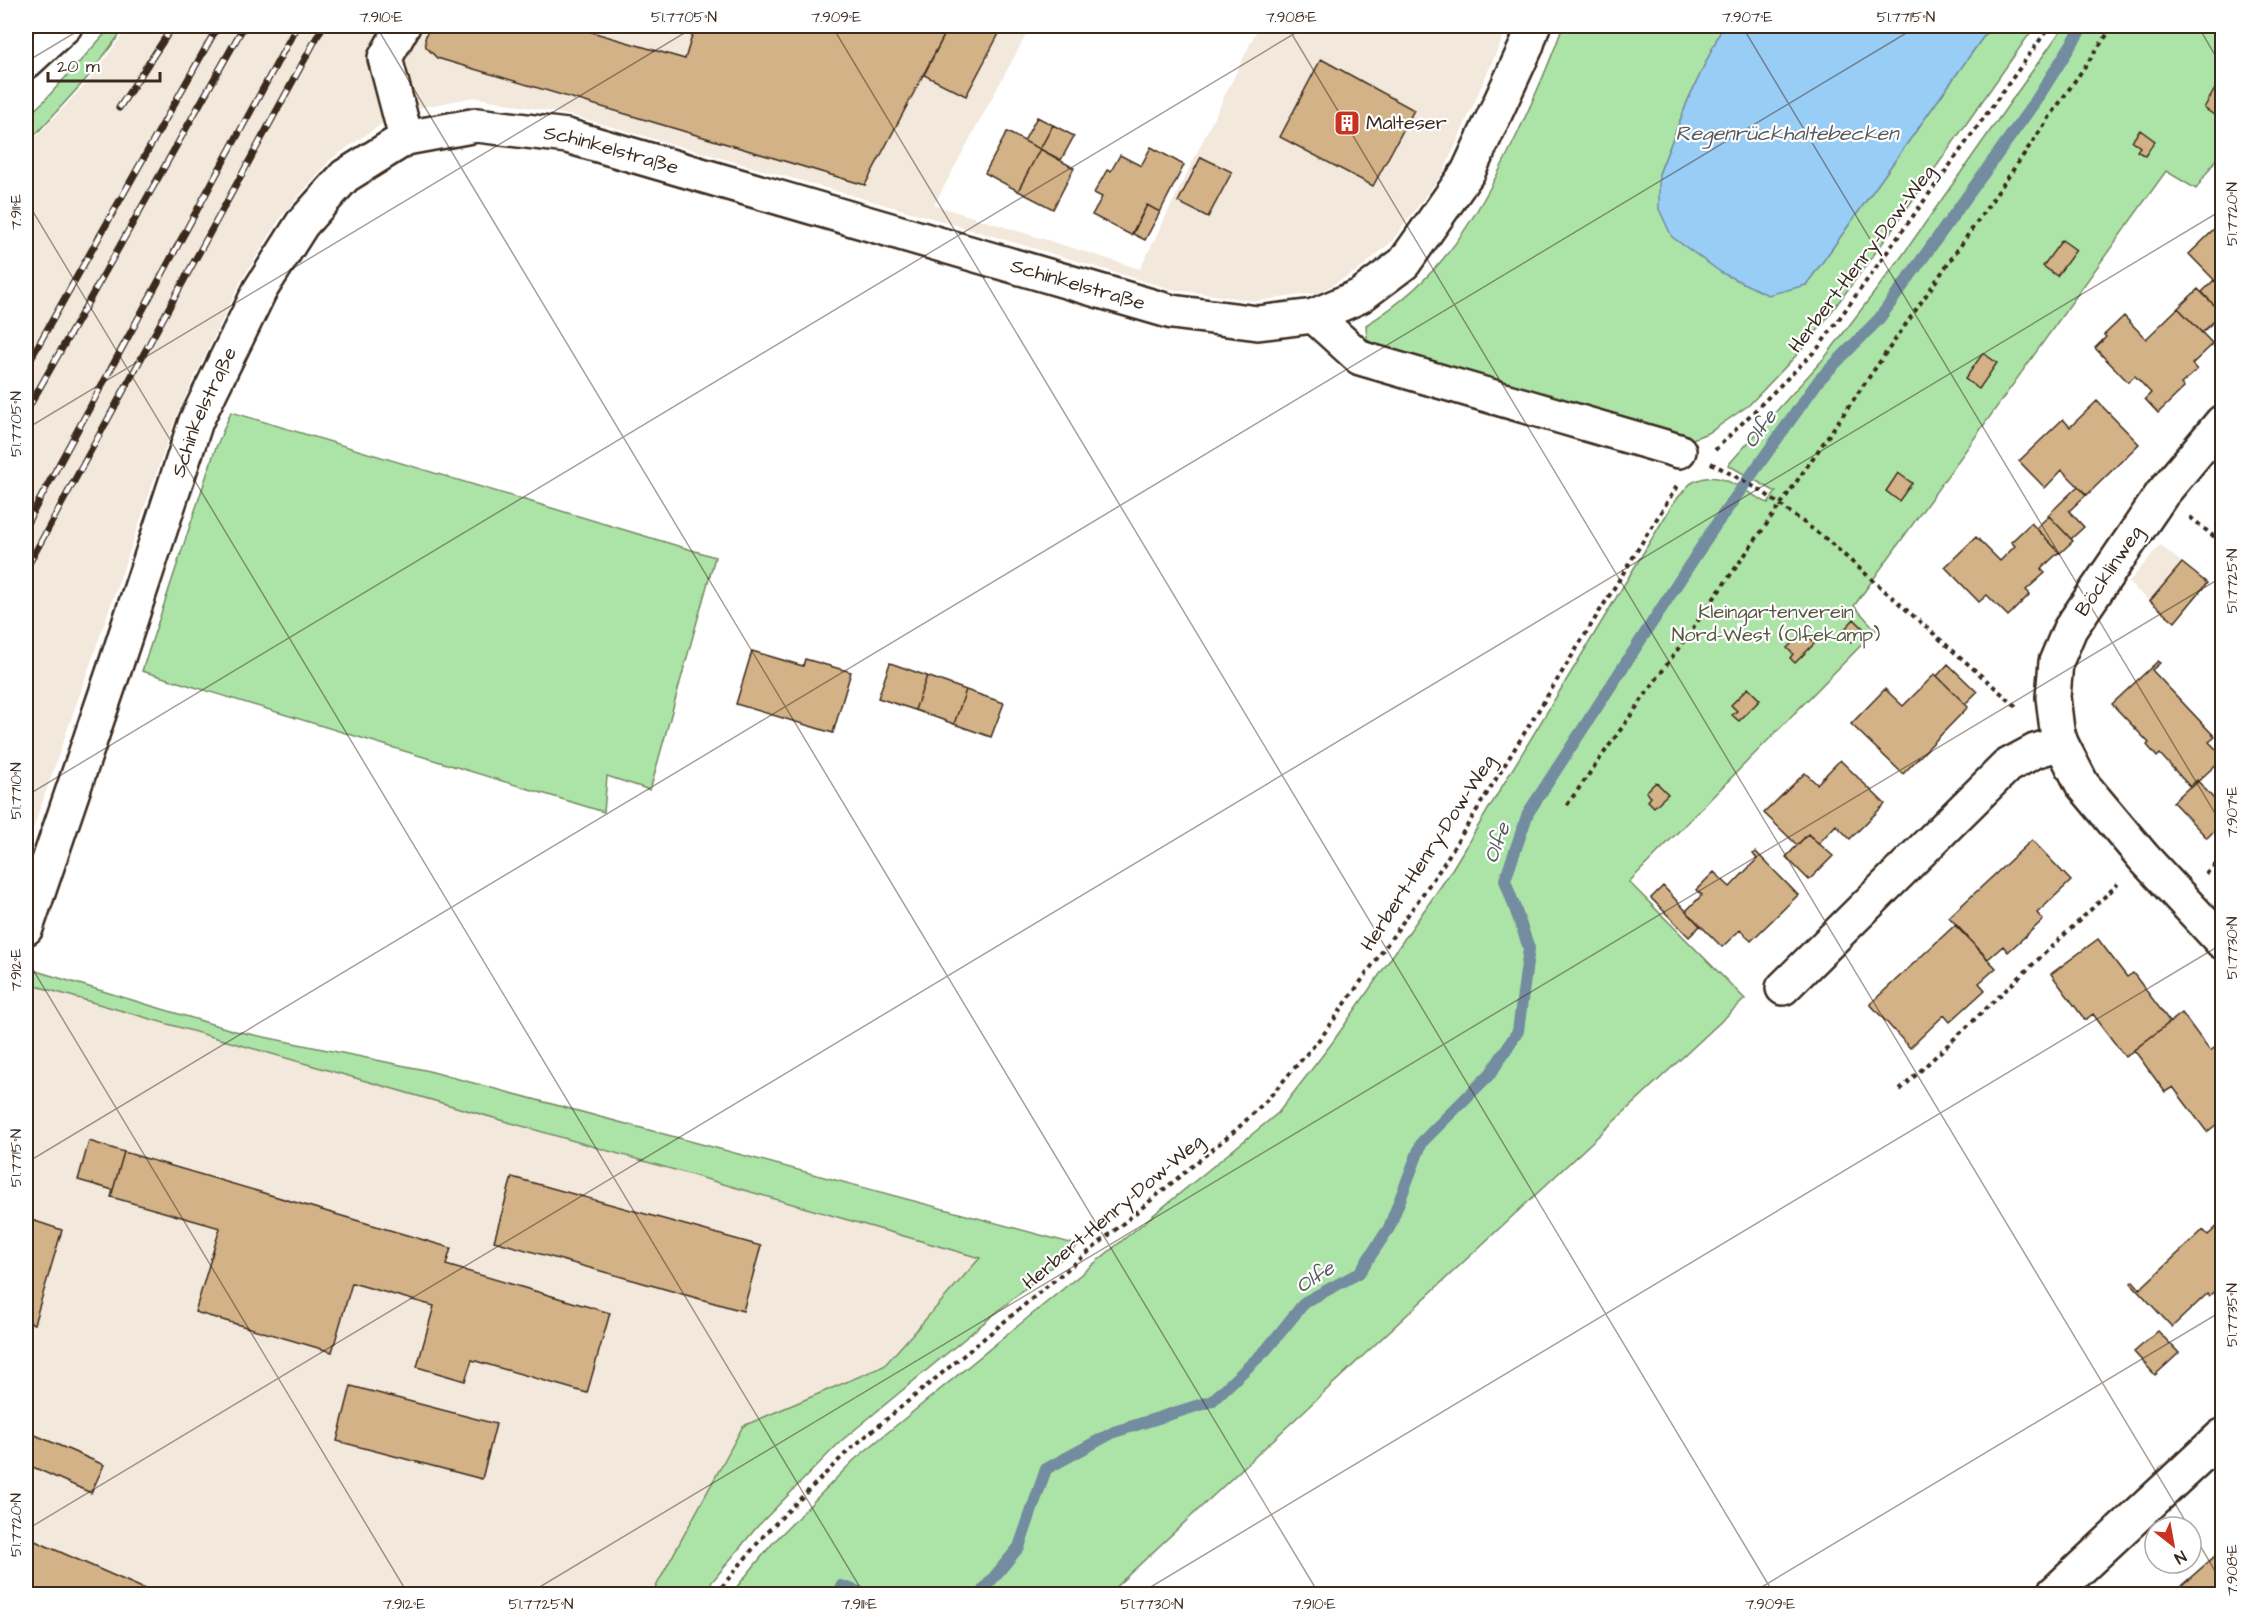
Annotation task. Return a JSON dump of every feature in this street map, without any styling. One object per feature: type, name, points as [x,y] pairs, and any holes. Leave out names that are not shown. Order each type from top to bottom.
[{"type":"street","points":[[26,62],[65,26]]},
{"type":"street","points":[[403,26],[385,58],[406,138]]},
{"type":"street","name":"Schinkelstraße","points":[[26,928],[196,421],[260,290],[302,224],[345,176],[406,138],[477,125],[567,136],[1172,312],[1258,323],[1314,316],[1360,296],[1404,262],[1467,172],[1526,46],[1533,26]]},
{"type":"street","points":[[1314,316],[1360,358],[1681,466]]},
{"type":"street","name":"Böcklinweg","points":[[2223,422],[2162,494],[2070,629],[2056,662],[2053,697],[2059,736],[2082,784],[2144,858],[2223,942]]},
{"type":"street","points":[[1783,988],[2007,766],[2059,736]]},
{"type":"street","points":[[2053,1594],[2223,1436]]},
{"type":"path","name":"Herbert-Henry-Dow-Weg","points":[[1712,452],[1737,430],[1818,348],[2050,26]]},
{"type":"path","points":[[1567,805],[1781,504],[2113,26]]},
{"type":"path","name":"Herbert-Henry-Dow-Weg","points":[[716,1594],[765,1534],[848,1451],[1237,1129],[1266,1101],[1316,1043],[1441,868],[1669,498],[1681,466]]},
{"type":"path","points":[[1726,471],[1781,504],[1826,539],[1998,691],[2027,715],[2059,736]]},
{"type":"path","points":[[1900,1090],[2144,858]]},
{"type":"shaded area","points":[[129,26],[1031,26],[934,205],[1140,269],[1259,26],[1508,26],[1444,171],[1392,241],[1360,269],[1318,293],[1256,301],[1171,289],[574,116],[474,97],[399,112],[331,159],[281,217],[241,281],[177,414],[26,849],[26,148],[91,78]]},
{"type":"shaded area","points":[[2160,545],[2182,563],[2150,601],[2128,583]]},
{"type":"shaded area","points":[[26,982],[980,1258],[884,1366],[743,1426],[652,1594],[26,1594]]},
{"type":"green space","points":[[112,26],[126,26],[87,78],[26,145],[26,118]]},
{"type":"green space","points":[[1563,26],[1723,26],[1688,100],[1659,174],[1806,285],[1991,26],[2035,26],[1884,241],[1809,342],[1749,405],[1710,432],[1685,442],[1376,349],[1367,339],[1366,325],[1393,307],[1416,287],[1437,266],[1472,220],[1515,139]]},
{"type":"green space","name":"Kleingartenverein Nord-West (Olfekamp)","points":[[2064,26],[2222,26],[2222,150],[2196,189],[2166,171],[1854,606],[1876,630],[1629,882],[1745,999],[1108,1594],[731,1594],[772,1544],[854,1460],[1278,1113],[1332,1043],[1448,876],[1674,502],[1690,484],[1711,477],[1730,482],[1768,503],[1776,492],[1728,465],[1826,356],[1902,256]]},
{"type":"green space","points":[[231,412],[715,557],[650,790],[607,776],[604,812],[142,671],[215,450]]},
{"type":"green space","points":[[36,971],[235,1031],[425,1070],[1078,1245],[841,1441],[756,1528],[702,1594],[652,1594],[743,1426],[884,1366],[980,1258],[29,984]]},
{"type":"water","name":"Regenrückhaltebecken","points":[[1723,26],[1991,26],[1806,285],[1768,295],[1722,273],[1672,237],[1659,209],[1659,174],[1688,100]]},
{"type":"building","points":[[429,26],[571,26],[685,59],[695,26],[949,26],[865,185],[437,58],[426,47],[425,39]]},
{"type":"building","points":[[949,26],[1003,26],[966,96],[924,75]]},
{"type":"building","name":"Malteser","points":[[1321,59],[1414,110],[1373,186],[1280,137]]},
{"type":"building","points":[[2219,82],[2222,84],[2222,108],[2217,117],[2204,108]]},
{"type":"building","points":[[1037,117],[1053,125],[1040,149],[1024,141]]},
{"type":"building","points":[[1053,125],[1074,136],[1061,160],[1040,149]]},
{"type":"building","points":[[2140,130],[2155,141],[2145,156],[2137,151],[2140,147],[2132,141]]},
{"type":"building","points":[[1007,132],[1040,149],[1018,191],[985,173]]},
{"type":"building","points":[[1151,147],[1184,165],[1160,212],[1147,205],[1131,235],[1092,215],[1102,197],[1094,193],[1107,170],[1111,171],[1120,155],[1141,166]]},
{"type":"building","points":[[1040,149],[1074,168],[1053,209],[1018,191]]},
{"type":"building","points":[[1201,157],[1232,172],[1208,217],[1178,202]]},
{"type":"building","points":[[1147,205],[1160,212],[1145,240],[1133,234]]},
{"type":"building","points":[[2222,222],[2222,288],[2189,254]]},
{"type":"building","points":[[2062,240],[2076,250],[2057,276],[2043,266]]},
{"type":"building","points":[[2214,280],[2222,288],[2222,314],[2202,292]]},
{"type":"building","points":[[2198,289],[2222,313],[2202,333],[2178,308]]},
{"type":"building","points":[[2178,308],[2213,344],[2192,364],[2197,370],[2181,384],[2184,388],[2158,413],[2145,399],[2151,393],[2135,376],[2128,382],[2095,348],[2106,337],[2104,335],[2124,316],[2146,339]]},
{"type":"building","points":[[1983,353],[1997,363],[1979,389],[1965,379]]},
{"type":"building","points":[[2097,401],[2139,444],[2087,495],[2062,470],[2045,488],[2019,461],[2063,419],[2070,427]]},
{"type":"building","points":[[1898,473],[1912,483],[1899,501],[1886,491]]},
{"type":"building","points":[[2078,486],[2086,495],[2069,511],[2084,527],[2071,539],[2048,515]]},
{"type":"building","points":[[2049,516],[2073,541],[2060,553],[2036,528]]},
{"type":"building","points":[[2031,523],[2059,552],[2041,569],[2045,573],[2026,590],[2030,594],[2008,616],[1987,595],[1979,602],[1945,567],[1976,537],[2000,561],[2015,546],[2011,542]]},
{"type":"building","points":[[2182,563],[2207,583],[2175,622],[2150,601]]},
{"type":"building","points":[[1854,619],[1864,629],[1851,642],[1841,633]]},
{"type":"building","points":[[1804,632],[1815,643],[1795,663],[1790,658],[1793,654],[1787,648]]},
{"type":"building","points":[[752,651],[803,666],[805,659],[851,672],[833,733],[736,704]]},
{"type":"building","points":[[2158,661],[2160,663],[2152,670],[2215,737],[2209,742],[2222,755],[2222,759],[2191,788],[2160,754],[2157,757],[2147,745],[2149,743],[2112,704]]},
{"type":"building","points":[[890,663],[927,676],[915,710],[878,698]]},
{"type":"building","points":[[1948,664],[1977,692],[1965,704],[1937,676]]},
{"type":"building","points":[[1935,674],[1968,707],[1903,774],[1851,724],[1885,689],[1903,706]]},
{"type":"building","points":[[927,676],[966,690],[954,724],[915,710]]},
{"type":"building","points":[[1748,688],[1760,700],[1739,721],[1732,715],[1737,711],[1731,705]]},
{"type":"building","points":[[966,690],[1004,703],[991,737],[954,724]]},
{"type":"building","points":[[1840,760],[1885,804],[1850,839],[1836,825],[1818,844],[1808,834],[1797,845],[1764,813],[1805,773],[1817,784]]},
{"type":"building","points":[[2197,780],[2222,808],[2222,823],[2207,838],[2173,802]]},
{"type":"building","points":[[1656,782],[1668,794],[1654,807],[1648,801],[1651,797],[1646,792]]},
{"type":"building","points":[[1808,834],[1833,856],[1809,880],[1786,857]]},
{"type":"building","points":[[2032,840],[2071,881],[2037,913],[2043,920],[2008,952],[2003,946],[1988,959],[1949,917]]},
{"type":"building","points":[[1756,852],[1798,895],[1751,941],[1740,930],[1722,947],[1686,911],[1702,895],[1696,890],[1714,872],[1730,887],[1757,859],[1753,854]]},
{"type":"building","points":[[1663,886],[1700,926],[1689,937],[1651,898]]},
{"type":"building","points":[[1955,925],[1996,968],[1979,983],[1985,990],[1950,1022],[1944,1015],[1910,1048],[1870,1004]]},
{"type":"building","points":[[2098,939],[2127,977],[2133,973],[2170,1022],[2125,1057],[2093,1014],[2085,1020],[2051,974]]},
{"type":"building","points":[[2182,1013],[2210,1051],[2217,1046],[2222,1054],[2222,1120],[2207,1132],[2173,1087],[2165,1092],[2134,1050]]},
{"type":"building","points":[[89,1141],[124,1152],[113,1190],[78,1180]]},
{"type":"building","points":[[124,1152],[451,1248],[446,1265],[610,1313],[587,1393],[472,1360],[465,1381],[417,1367],[434,1306],[352,1283],[332,1352],[195,1312],[220,1228],[111,1197]]},
{"type":"building","points":[[512,1177],[761,1246],[743,1311],[494,1241]]},
{"type":"building","points":[[26,1218],[62,1230],[34,1324],[26,1321]]},
{"type":"building","points":[[2221,1223],[2222,1278],[2218,1282],[2221,1285],[2209,1296],[2207,1294],[2172,1327],[2131,1283],[2133,1281],[2140,1289],[2203,1230],[2208,1235]]},
{"type":"building","points":[[2158,1331],[2179,1353],[2155,1375],[2134,1352]]},
{"type":"building","points":[[351,1386],[496,1424],[482,1479],[337,1441]]},
{"type":"building","points":[[26,1431],[104,1465],[91,1493],[26,1464]]},
{"type":"building","points":[[26,1537],[156,1594],[26,1594]]},
{"type":"building","points":[[2222,1550],[2222,1594],[2176,1594],[2174,1592],[2193,1575],[2203,1575],[2203,1567]]},
{"type":"waterway","name":"Olfe","points":[[980,1594],[1019,1547],[1046,1469],[1114,1432],[1212,1401],[1266,1350],[1305,1302],[1359,1273],[1389,1228],[1422,1142],[1491,1073],[1518,1031],[1529,948],[1505,880],[1528,813],[1715,526],[1819,380],[1879,319],[2035,102],[2083,26]]},
{"type":"waterway","name":"Olfe","points":[[838,1594],[841,1586],[865,1594]]},
{"type":"railway","points":[[119,108],[173,26]]},
{"type":"railway","points":[[26,367],[218,26]]},
{"type":"railway","points":[[26,412],[244,26]]},
{"type":"railway","points":[[26,525],[297,26]]},
{"type":"railway","points":[[26,569],[323,26]]},
{"type":"place","name":"Malteser","points":[[1347,123]]}]
